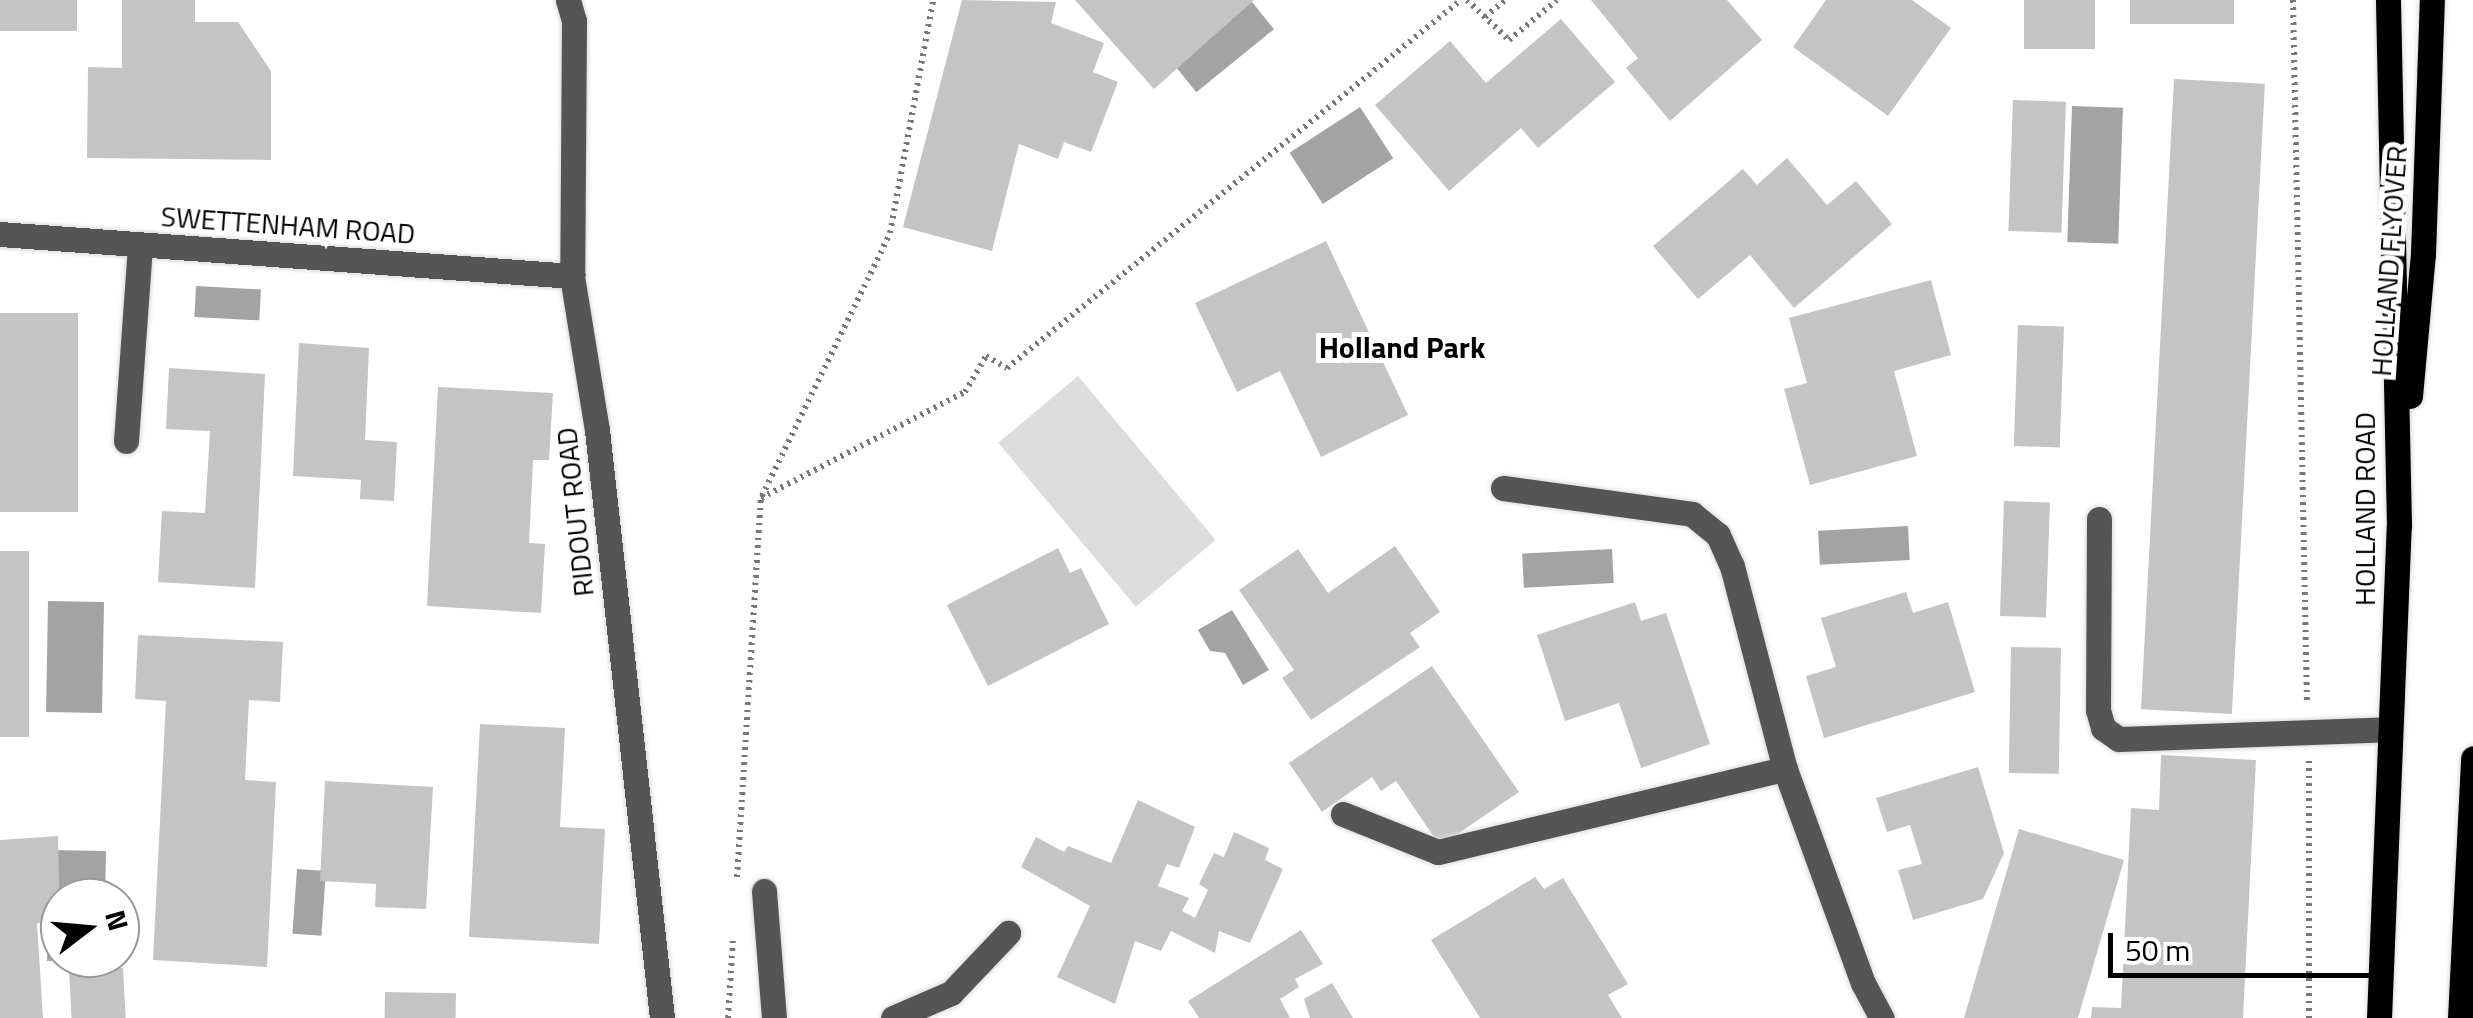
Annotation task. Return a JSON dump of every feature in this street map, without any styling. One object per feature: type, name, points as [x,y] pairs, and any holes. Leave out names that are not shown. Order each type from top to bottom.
[{"type":"main road","name":"HOLLAND ROAD","points":[[2379,1018],[2399,526],[2388,0]]},
{"type":"main road","name":"HOLLAND FLYOVER","points":[[2399,526],[2422,254],[2432,0]]},
{"type":"main road","points":[[2460,1018],[2473,758]]},
{"type":"street","name":"RIDOUT ROAD","points":[[568,0],[574,21],[572,276],[597,430],[662,1018]]},
{"type":"street","name":"SWETTENHAM ROAD","points":[[0,234],[572,276]]},
{"type":"street","points":[[126,441],[140,244]]},
{"type":"street","points":[[1503,488],[1692,514],[1718,535],[1732,566],[1785,769],[1862,983],[1882,1018]]},
{"type":"street","points":[[2099,518],[2098,710],[2103,728],[2119,738],[2308,735],[2389,729]]},
{"type":"street","points":[[1343,814],[1438,852],[1785,769]]},
{"type":"street","points":[[764,891],[774,1018]]},
{"type":"street","points":[[893,1018],[951,993],[1008,933]]},
{"type":"path","points":[[737,883],[761,498],[890,233],[934,0]]},
{"type":"path","points":[[761,498],[966,392],[986,356],[1007,368],[1464,0],[1509,40],[1557,0]]},
{"type":"path","points":[[1485,17],[1505,0]]},
{"type":"path","points":[[2293,0],[2308,735],[2309,1018]]},
{"type":"path","points":[[728,1018],[734,922]]},
{"type":"shaded area","points":[[1252,2],[1274,29],[1196,92],[1174,65]]},
{"type":"shaded area","points":[[2072,106],[2123,108],[2118,244],[2067,242]]},
{"type":"shaded area","points":[[1360,107],[1393,158],[1323,204],[1290,153]]},
{"type":"shaded area","points":[[196,286],[261,289],[259,320],[194,317]]},
{"type":"shaded area","points":[[1078,376],[1216,540],[1136,607],[998,443]]},
{"type":"shaded area","points":[[1908,526],[1910,560],[1820,565],[1818,531]]},
{"type":"shaded area","points":[[1612,549],[1614,583],[1524,588],[1522,554]]},
{"type":"shaded area","points":[[48,601],[104,602],[102,713],[46,712]]},
{"type":"shaded area","points":[[1232,610],[1269,670],[1243,685],[1225,653],[1210,651],[1198,630]]},
{"type":"shaded area","points":[[49,850],[106,851],[105,878],[48,878]]},
{"type":"shaded area","points":[[297,869],[326,871],[321,936],[292,934]]},
{"type":"building","points":[[0,0],[77,0],[77,31],[0,31]]},
{"type":"building","points":[[122,0],[195,0],[195,22],[238,22],[271,71],[271,160],[87,158],[88,67],[122,68]]},
{"type":"building","points":[[962,0],[1056,2],[1051,23],[1104,43],[1093,72],[1118,82],[1091,152],[1064,142],[1058,159],[1019,144],[992,251],[903,227]]},
{"type":"building","points":[[1075,0],[1254,0],[1154,89]]},
{"type":"building","points":[[1591,0],[1727,0],[1762,40],[1670,121],[1626,68],[1638,58]]},
{"type":"building","points":[[1826,0],[1912,0],[1951,28],[1888,116],[1793,47]]},
{"type":"building","points":[[2024,0],[2095,0],[2095,49],[2024,49]]},
{"type":"building","points":[[2130,0],[2234,0],[2234,24],[2130,24]]},
{"type":"building","points":[[1561,19],[1615,82],[1538,148],[1521,128],[1449,191],[1375,105],[1450,41],[1486,83]]},
{"type":"building","points":[[2174,79],[2265,84],[2232,714],[2141,709]]},
{"type":"building","points":[[2013,100],[2066,102],[2061,233],[2008,231]]},
{"type":"building","points":[[1787,158],[1827,205],[1856,181],[1892,224],[1794,308],[1750,255],[1698,299],[1653,246],[1743,169],[1757,185]]},
{"type":"building","points":[[1326,241],[1408,415],[1321,457],[1280,371],[1237,392],[1195,303]]},
{"type":"building","points":[[1931,280],[1951,355],[1894,371],[1917,456],[1810,485],[1784,389],[1807,383],[1789,318]]},
{"type":"building","points":[[0,313],[78,313],[78,512],[0,512]]},
{"type":"building","points":[[2018,325],[2064,327],[2060,448],[2014,446]]},
{"type":"building","points":[[299,343],[369,348],[365,440],[397,442],[394,501],[360,499],[361,480],[293,476]]},
{"type":"building","points":[[169,368],[265,374],[255,588],[158,582],[162,511],[205,513],[210,431],[166,429]]},
{"type":"building","points":[[438,387],[553,393],[549,460],[533,460],[529,543],[545,544],[541,613],[427,606]]},
{"type":"building","points":[[2004,501],[2050,503],[2046,618],[2000,616]]},
{"type":"building","points":[[1395,546],[1440,612],[1410,633],[1420,647],[1311,720],[1282,678],[1294,670],[1239,590],[1298,549],[1328,593]]},
{"type":"building","points":[[1058,548],[1070,573],[1081,568],[1109,624],[988,686],[947,605]]},
{"type":"building","points":[[0,551],[29,551],[29,737],[0,737]]},
{"type":"building","points":[[1906,592],[1913,613],[1948,602],[1975,692],[1824,738],[1806,676],[1836,667],[1821,618]]},
{"type":"building","points":[[1635,602],[1641,621],[1666,613],[1710,744],[1641,768],[1619,703],[1565,721],[1537,635]]},
{"type":"building","points":[[138,635],[283,642],[280,702],[249,700],[245,780],[276,782],[267,967],[153,960],[166,701],[135,699]]},
{"type":"building","points":[[2011,647],[2061,648],[2059,774],[2009,773]]},
{"type":"building","points":[[1432,666],[1519,792],[1440,846],[1396,781],[1381,791],[1372,777],[1322,812],[1289,763]]},
{"type":"building","points":[[480,724],[565,728],[560,827],[605,829],[599,944],[469,937]]},
{"type":"building","points":[[2161,755],[2256,760],[2243,1018],[2091,1018],[2092,1007],[2121,1008],[2131,808],[2159,810]]},
{"type":"building","points":[[1978,767],[2004,853],[1983,899],[1913,920],[1898,870],[1922,864],[1910,825],[1887,832],[1876,798]]},
{"type":"building","points":[[325,781],[433,787],[426,909],[375,907],[376,884],[320,881]]},
{"type":"building","points":[[1138,800],[1195,827],[1179,868],[1167,864],[1158,886],[1189,898],[1182,911],[1195,918],[1208,890],[1199,884],[1214,853],[1224,857],[1234,832],[1269,848],[1265,860],[1283,869],[1250,943],[1219,931],[1215,953],[1171,931],[1161,951],[1135,941],[1115,1004],[1057,977],[1090,906],[1021,867],[1036,837],[1064,852],[1068,846],[1111,863]]},
{"type":"building","points":[[2019,829],[2124,860],[2078,1018],[1964,1018]]},
{"type":"building","points":[[58,836],[59,878],[40,878],[37,923],[43,1018],[0,1018],[0,840]]},
{"type":"building","points":[[1535,877],[1544,889],[1563,878],[1628,984],[1608,995],[1622,1018],[1480,1018],[1431,940]]},
{"type":"building","points":[[1301,930],[1323,964],[1295,979],[1299,987],[1280,999],[1290,1018],[1199,1018],[1188,1001]]},
{"type":"building","points":[[69,978],[124,978],[126,1018],[72,1018]]},
{"type":"building","points":[[1332,983],[1353,1018],[1310,1018],[1304,999]]},
{"type":"building","points":[[385,992],[456,993],[456,1018],[385,1018]]},
{"type":"district","name":"Holland Park","points":[[1402,347]]}]
